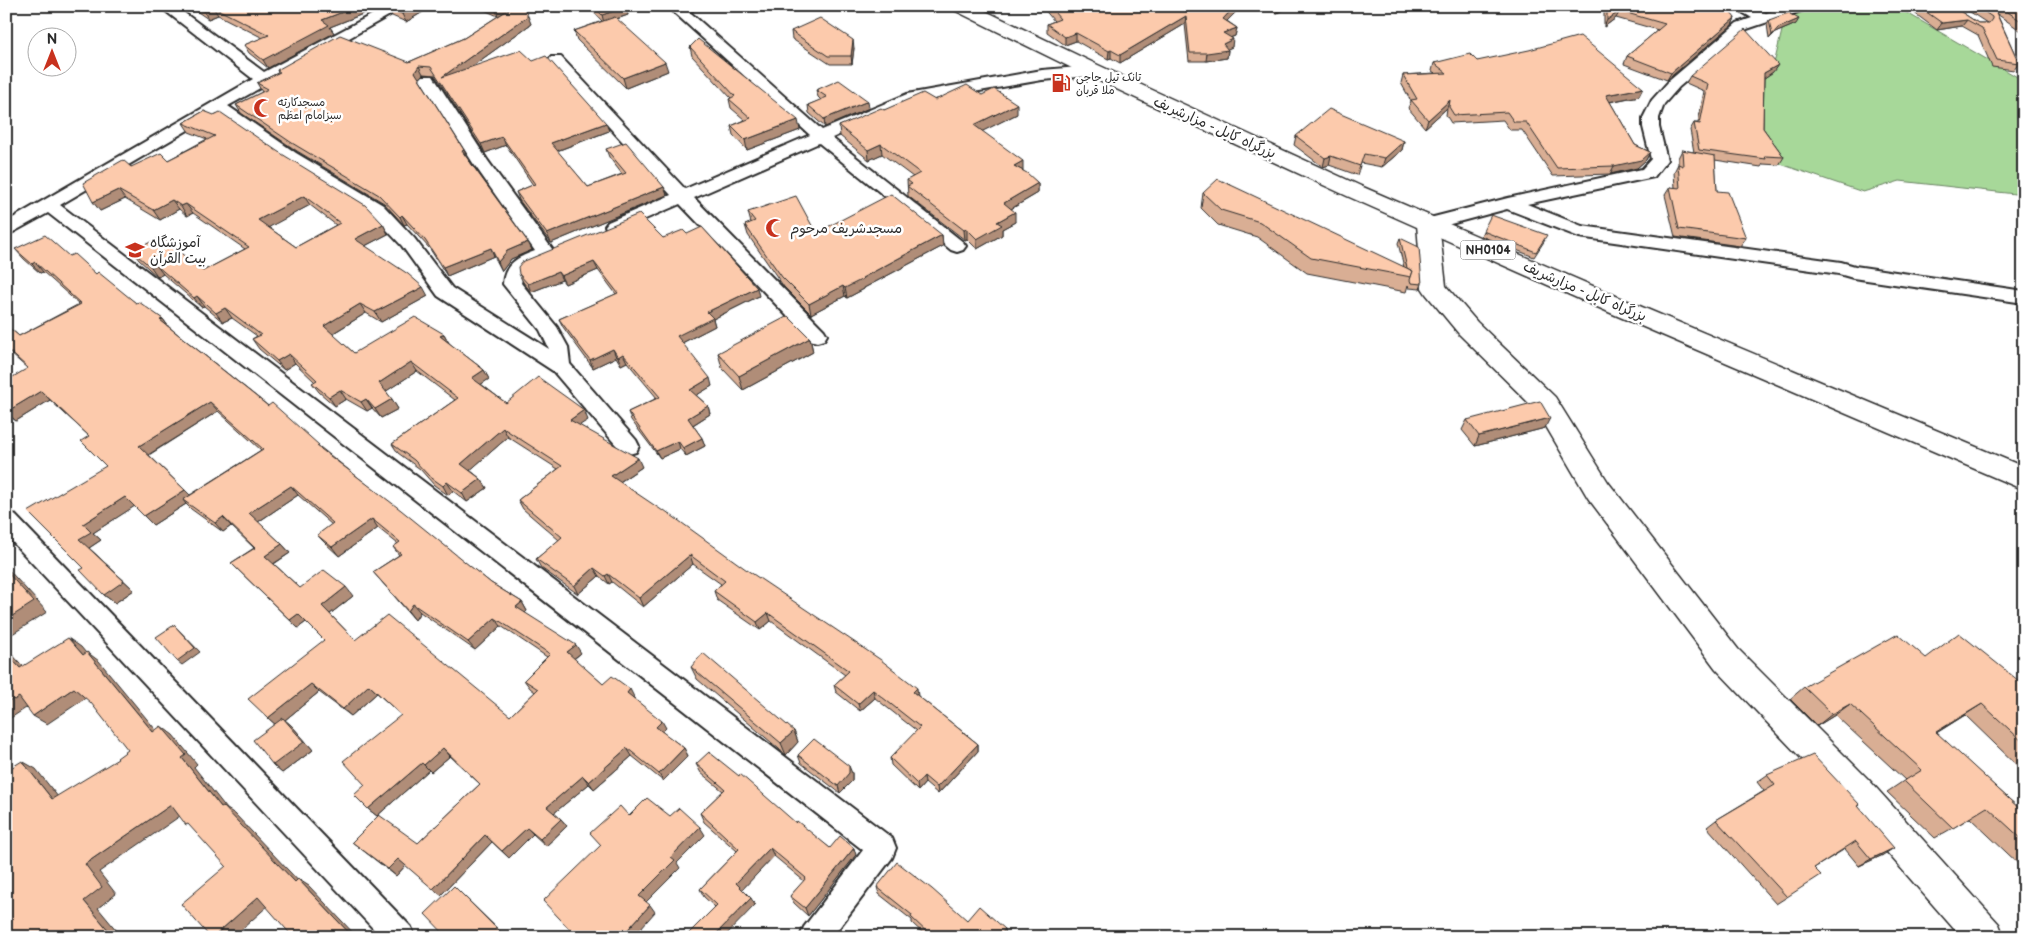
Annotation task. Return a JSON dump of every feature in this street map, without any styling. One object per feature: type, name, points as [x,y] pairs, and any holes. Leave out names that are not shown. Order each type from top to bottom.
[{"type":"main road","name":"بزرگراه کابل - مزارشریف","points":[[960,6],[1091,71],[1428,224],[2024,479]]},
{"type":"main road","points":[[1428,224],[1434,288],[1468,328],[1546,404],[1598,490],[1728,659],[1858,792],[1986,937]]},
{"type":"street","points":[[166,6],[263,79]]},
{"type":"street","points":[[6,230],[263,79],[399,6]]},
{"type":"street","points":[[674,6],[821,137],[957,246]]},
{"type":"street","points":[[1739,6],[1763,12],[1802,6]]},
{"type":"street","points":[[1428,224],[1508,203],[1648,174],[1659,160],[1651,127],[1651,118],[1657,102],[1674,84],[1742,26],[1763,12]]},
{"type":"street","points":[[556,60],[682,197],[817,336]]},
{"type":"street","points":[[597,232],[907,99],[1042,75],[1091,71]]},
{"type":"street","points":[[428,79],[481,163],[546,253]]},
{"type":"street","points":[[218,106],[290,156],[376,209],[408,242],[445,292],[560,366],[629,446]]},
{"type":"street","points":[[1508,203],[1580,231],[1841,268],[1853,272],[2024,297]]},
{"type":"street","points":[[49,205],[882,848],[814,937]]},
{"type":"street","points":[[560,366],[558,347],[548,327],[512,284],[511,274],[518,265],[564,246]]},
{"type":"street","points":[[6,520],[401,937]]},
{"type":"green space","points":[[1807,6],[1895,6],[2019,78],[2024,85],[2024,195],[1900,181],[1863,192],[1763,158],[1745,81],[1775,60],[1784,22]]},
{"type":"building","points":[[197,6],[358,6],[322,20],[329,25],[263,60],[244,45],[269,35],[213,7],[204,11]]},
{"type":"building","points":[[391,6],[415,6],[402,14],[388,8]]},
{"type":"building","points":[[514,6],[522,6],[528,16],[442,77],[521,50],[533,61],[546,56],[606,123],[551,143],[588,187],[626,173],[606,149],[626,142],[664,187],[547,234],[516,192],[535,184],[502,137],[481,144],[431,67],[419,66],[415,72],[464,150],[462,151],[528,242],[507,251],[498,262],[491,248],[443,267],[425,240],[402,215],[400,217],[379,195],[292,143],[236,105],[268,89],[257,83],[280,72],[277,70],[340,35],[409,62],[464,38]]},
{"type":"building","points":[[593,6],[625,6],[626,7],[602,15]]},
{"type":"building","points":[[1049,6],[1235,6],[1223,19],[1237,28],[1223,33],[1233,39],[1223,44],[1228,50],[1190,53],[1186,16],[1120,55],[1076,33],[1065,37],[1047,24],[1060,19]]},
{"type":"building","points":[[1607,6],[1710,6],[1731,13],[1735,18],[1671,73],[1627,56],[1665,24],[1620,11],[1607,20]]},
{"type":"building","points":[[1918,6],[1952,6],[1978,23],[1989,23],[1992,17],[1976,6],[1993,6],[2019,63],[1997,60],[1982,28],[1967,20],[1942,23]]},
{"type":"building","points":[[1999,6],[2024,6],[2024,23]]},
{"type":"building","points":[[1791,12],[1790,14],[1799,19],[1778,28],[1772,35],[1769,20]]},
{"type":"building","points":[[615,17],[665,62],[623,78],[574,31]]},
{"type":"building","points":[[820,18],[853,40],[851,56],[828,56],[791,31]]},
{"type":"building","points":[[1745,29],[1778,65],[1764,73],[1763,128],[1784,157],[1765,156],[1766,159],[1699,150],[1694,123],[1700,124],[1708,84],[1690,76]]},
{"type":"building","points":[[1580,36],[1643,88],[1606,95],[1635,145],[1650,152],[1641,160],[1614,166],[1557,168],[1526,122],[1514,122],[1507,112],[1454,115],[1449,107],[1450,100],[1428,120],[1411,100],[1417,99],[1403,75],[1447,73],[1434,63],[1470,54],[1477,61],[1529,50]]},
{"type":"building","points":[[698,39],[798,120],[745,140],[731,126],[751,118],[729,99],[735,96],[690,47]]},
{"type":"building","points":[[839,80],[868,101],[824,119],[808,105],[827,97],[816,90]]},
{"type":"building","points":[[967,85],[982,95],[994,89],[1017,104],[974,125],[1023,161],[1014,166],[1027,173],[1038,183],[1004,203],[1015,212],[997,222],[1002,225],[977,239],[967,229],[964,230],[907,186],[912,184],[907,180],[920,173],[881,144],[868,150],[839,126],[881,108],[884,110],[923,93],[935,100]]},
{"type":"building","points":[[1329,109],[1404,141],[1385,158],[1364,154],[1360,166],[1331,156],[1325,158],[1296,136]]},
{"type":"building","points":[[204,111],[214,115],[220,112],[277,151],[365,205],[383,224],[355,239],[408,274],[423,287],[375,312],[360,304],[324,326],[354,353],[415,317],[444,334],[440,336],[484,370],[472,378],[506,403],[538,377],[584,410],[570,420],[638,458],[611,476],[664,510],[747,570],[881,660],[917,688],[913,692],[978,744],[937,787],[924,776],[917,784],[890,758],[920,727],[873,690],[858,704],[834,685],[849,671],[768,613],[757,622],[714,591],[725,581],[690,555],[639,598],[608,574],[605,576],[594,568],[574,586],[536,559],[562,537],[518,500],[562,466],[503,428],[461,464],[481,479],[462,493],[447,482],[443,486],[429,476],[414,460],[392,444],[458,398],[411,362],[379,383],[392,399],[375,409],[366,399],[361,402],[340,390],[329,397],[312,383],[317,380],[289,354],[277,361],[252,339],[261,335],[225,308],[216,313],[197,296],[194,298],[156,265],[151,267],[132,251],[161,237],[203,271],[249,247],[186,204],[181,206],[172,200],[153,210],[118,190],[93,202],[83,183],[123,160],[131,167],[161,153],[168,160],[215,136],[183,123]],"holes":[[[304,196],[340,223],[296,247],[258,220]]]},
{"type":"building","points":[[1682,150],[1715,156],[1717,191],[1728,192],[1746,238],[1679,229],[1670,187],[1680,188],[1678,164],[1683,166]]},
{"type":"building","points":[[1218,179],[1413,271],[1411,277],[1311,258],[1260,222],[1221,210],[1203,193]]},
{"type":"building","points":[[891,194],[942,235],[863,279],[845,288],[843,286],[809,304],[782,277],[745,225],[755,221],[748,212],[796,196],[816,233]]},
{"type":"building","points":[[639,214],[663,238],[683,230],[687,234],[702,227],[757,288],[707,312],[713,318],[677,336],[710,378],[690,390],[708,406],[688,418],[702,438],[683,448],[678,441],[656,451],[628,412],[660,397],[623,354],[618,357],[613,349],[590,360],[559,319],[618,293],[594,262],[561,276],[558,272],[528,284],[519,274],[518,267],[522,262]]},
{"type":"building","points":[[1491,215],[1547,235],[1536,252],[1483,231]]},
{"type":"building","points":[[45,235],[69,256],[74,254],[96,274],[98,272],[136,303],[139,302],[163,319],[160,320],[268,406],[272,403],[319,445],[317,446],[401,510],[491,583],[522,602],[516,607],[576,645],[567,652],[603,684],[612,676],[630,689],[627,693],[662,721],[656,727],[684,748],[659,774],[627,748],[589,782],[583,776],[547,807],[561,819],[540,839],[527,828],[502,851],[485,835],[433,889],[398,859],[388,869],[352,842],[379,815],[418,843],[480,784],[443,748],[424,765],[422,763],[368,809],[354,795],[365,785],[343,761],[401,715],[369,685],[343,709],[311,684],[268,718],[248,699],[324,640],[298,614],[290,620],[231,563],[255,548],[223,517],[215,523],[183,500],[263,449],[210,402],[139,446],[185,490],[144,516],[125,497],[83,524],[91,532],[79,539],[124,581],[104,595],[80,570],[84,568],[28,512],[106,466],[81,441],[89,436],[41,391],[6,412],[6,381],[28,368],[6,348],[6,325],[19,336],[81,304],[35,262],[32,264],[15,249]],"holes":[[[291,486],[333,523],[317,535],[332,547],[372,519],[400,542],[393,547],[401,554],[373,572],[408,611],[413,604],[468,642],[495,618],[550,654],[524,680],[538,689],[510,716],[387,615],[355,640],[322,606],[346,587],[324,570],[300,588],[265,556],[282,544],[249,513]]]},
{"type":"building","points":[[1400,238],[1419,247],[1422,284],[1411,283],[1413,271],[1407,268]]},
{"type":"building","points":[[788,316],[810,338],[739,376],[718,353]]},
{"type":"building","points":[[1540,401],[1550,418],[1479,436],[1467,420]]},
{"type":"building","points":[[6,571],[34,602],[6,620]]},
{"type":"building","points":[[174,625],[195,648],[177,661],[156,637]]},
{"type":"building","points":[[1959,633],[2024,685],[2024,743],[1982,704],[1936,732],[2021,810],[2024,808],[2024,841],[1987,807],[1953,828],[1904,781],[1922,770],[1850,704],[1832,714],[1804,687],[1898,634],[1926,658]]},
{"type":"building","points":[[68,638],[83,655],[87,652],[153,732],[161,726],[186,755],[182,758],[221,807],[223,806],[295,882],[298,879],[353,937],[293,937],[258,897],[213,937],[210,937],[181,904],[226,866],[188,824],[186,825],[171,805],[85,864],[102,887],[84,901],[114,937],[6,937],[6,771],[22,761],[52,799],[118,759],[128,750],[91,703],[74,688],[33,716],[19,697],[6,703],[6,653],[20,668]]},
{"type":"building","points":[[703,653],[794,731],[781,743],[691,667]]},
{"type":"building","points":[[283,718],[304,742],[273,765],[253,740]]},
{"type":"building","points":[[814,739],[849,766],[849,773],[838,786],[798,755]]},
{"type":"building","points":[[709,752],[739,776],[740,774],[796,823],[797,821],[830,848],[840,836],[854,848],[805,908],[790,896],[806,878],[770,848],[736,883],[751,898],[713,937],[687,937],[717,905],[700,889],[739,849],[700,813],[725,789],[696,764]]},
{"type":"building","points":[[1813,755],[1860,805],[1858,806],[1894,848],[1871,859],[1856,841],[1814,868],[1821,875],[1787,897],[1716,820],[1775,785],[1767,775]]},
{"type":"building","points":[[647,798],[670,816],[679,808],[700,827],[671,857],[675,860],[639,896],[650,905],[623,937],[577,937],[543,901],[601,845],[590,833],[620,806],[629,816]]},
{"type":"building","points":[[897,862],[932,889],[967,920],[979,906],[1005,929],[999,937],[932,937],[911,917],[912,915],[877,887]]},
{"type":"building","points":[[454,886],[503,937],[447,937],[425,914]]},
{"type":"place","name":"تانک تیل حاجی ملا قربان","points":[[1061,83]]},
{"type":"place","name":"مسجدکارته سبزامام اعظم","points":[[263,108]]},
{"type":"place","name":"مسجدشریف مرحوم","points":[[775,228]]},
{"type":"place","name":"آموزشگاه بیت القرآن","points":[[135,250]]}]
